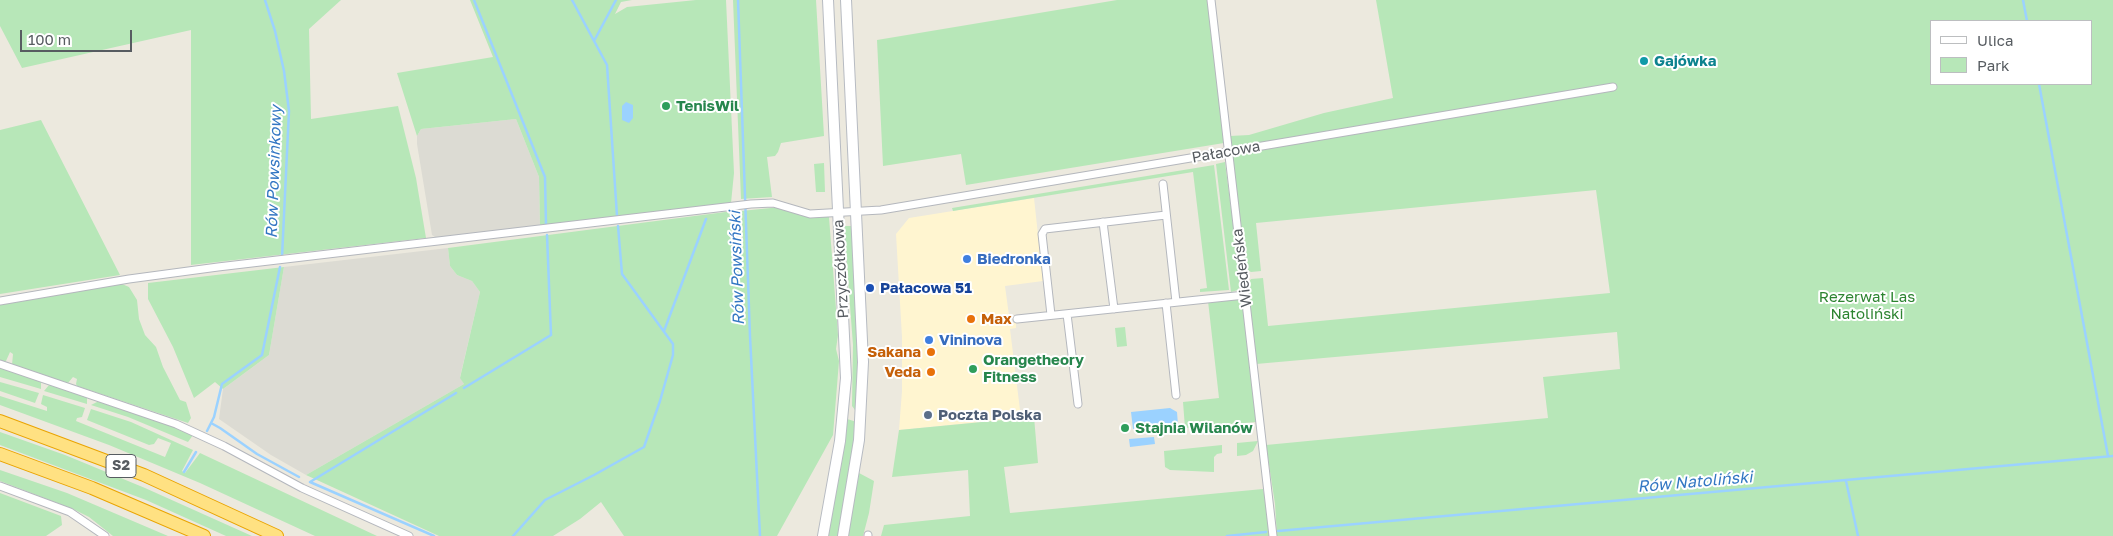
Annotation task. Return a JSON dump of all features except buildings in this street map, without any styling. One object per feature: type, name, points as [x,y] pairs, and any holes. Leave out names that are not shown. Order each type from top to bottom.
[{"type":"highway","name":"S2","points":[[0,421],[144,475],[277,536]]},
{"type":"highway","name":"S2","points":[[0,454],[92,488],[204,536]]},
{"type":"main road","name":"Przyczółkowa","points":[[822,536],[840,441],[845,398],[846,355],[828,0]]},
{"type":"main road","name":"Przyczółkowa","points":[[842,536],[861,416],[863,352],[846,0]]},
{"type":"main road","points":[[845,398],[848,411],[861,416]]},
{"type":"street","name":"Wiedeńska","points":[[1211,0],[1227,152],[1273,536]]},
{"type":"street","name":"Pałacowa","points":[[0,301],[129,279],[218,267],[751,204],[773,203],[802,213],[839,214],[881,210],[1613,87]]},
{"type":"street","points":[[1163,184],[1176,302]]},
{"type":"street","points":[[1051,315],[1042,232],[1047,228],[1166,215]]},
{"type":"street","points":[[1103,222],[1114,309]]},
{"type":"street","points":[[1017,319],[1245,294]]},
{"type":"street","points":[[1166,303],[1176,395]]},
{"type":"street","points":[[1067,314],[1078,404]]},
{"type":"street","points":[[0,364],[176,424],[224,446],[302,488],[410,536]]},
{"type":"street","points":[[0,486],[70,512],[105,536]]},
{"type":"shaded area","points":[[516,119],[539,177],[540,225],[438,239],[432,235],[417,144],[417,136],[421,129]]},
{"type":"shaded area","points":[[1034,198],[1043,281],[1005,286],[1010,323],[1016,323],[1016,328],[1010,329],[1021,418],[899,430],[902,391],[902,337],[896,234],[909,218]]},
{"type":"shaded area","points":[[448,248],[450,266],[457,275],[472,281],[480,292],[460,377],[464,384],[306,475],[271,455],[219,419],[223,389],[269,355],[284,267]]},
{"type":"green space","points":[[0,0],[341,0],[309,29],[311,119],[398,106],[416,178],[426,238],[191,265],[191,30],[22,68],[0,26]]},
{"type":"green space","points":[[470,0],[632,0],[621,2],[615,14],[627,7],[696,0],[726,0],[734,173],[731,203],[623,217],[540,225],[539,177],[516,119],[421,129],[417,136],[397,73],[493,57]]},
{"type":"green space","points":[[733,0],[816,0],[824,136],[781,143],[775,156],[767,157],[772,197],[741,199]]},
{"type":"green space","points":[[1117,0],[1208,0],[1224,143],[966,185],[961,154],[883,166],[877,40]]},
{"type":"green space","name":"Rezerwat Las Natoliński","points":[[1376,0],[2113,0],[2113,536],[1277,536],[1275,504],[1266,445],[1548,418],[1543,377],[1620,369],[1617,332],[1256,364],[1248,284],[1251,279],[1263,278],[1268,326],[1610,293],[1596,190],[1256,223],[1261,271],[1251,272],[1246,269],[1232,154],[1616,90],[1615,83],[1231,148],[1230,136],[1249,135],[1324,113],[1393,98]]},
{"type":"green space","points":[[41,120],[120,275],[0,294],[0,130]]},
{"type":"green space","points":[[1225,162],[1241,285],[1238,290],[1231,292],[1216,164]]},
{"type":"green space","points":[[824,163],[825,192],[816,192],[814,164]]},
{"type":"green space","points":[[1214,165],[1229,290],[1200,292],[1200,289],[1207,288],[1193,172],[953,211],[952,208]]},
{"type":"green space","points":[[781,207],[802,216],[829,217],[838,335],[836,349],[839,361],[833,435],[777,536],[624,536],[601,502],[580,519],[553,536],[439,536],[306,475],[464,384],[460,378],[480,292],[472,281],[457,275],[450,266],[448,248],[733,211],[736,213],[738,243],[743,243],[741,211]]},
{"type":"green space","points":[[844,226],[852,226],[859,343],[857,409],[855,410],[852,406],[853,345]]},
{"type":"green space","points":[[284,267],[269,355],[223,389],[215,382],[194,398],[173,347],[148,299],[148,283]]},
{"type":"green space","points":[[122,284],[129,287],[137,300],[139,319],[145,335],[156,347],[163,367],[180,400],[186,402],[191,418],[188,423],[77,386],[77,379],[73,377],[68,383],[12,365],[13,354],[10,352],[6,361],[0,361],[0,305]]},
{"type":"green space","points":[[1240,299],[1242,301],[1256,422],[1185,428],[1183,402],[1219,398],[1208,301]]},
{"type":"green space","points":[[1125,327],[1127,346],[1117,347],[1115,328]]},
{"type":"green space","points":[[0,368],[41,381],[41,389],[0,377]]},
{"type":"green space","points":[[0,382],[39,393],[35,403],[0,391]]},
{"type":"green space","points":[[49,385],[84,396],[87,398],[87,404],[44,391]]},
{"type":"green space","points":[[43,395],[85,408],[82,417],[77,418],[76,421],[165,457],[171,443],[158,438],[154,444],[149,445],[87,420],[91,409],[131,422],[193,450],[182,471],[185,473],[200,453],[377,536],[315,536],[200,483],[109,445],[0,405],[0,396],[47,411],[47,407],[41,404]]},
{"type":"green space","points":[[99,401],[193,435],[188,442],[128,417],[91,405]]},
{"type":"green space","points":[[1034,417],[1038,463],[1004,467],[1010,513],[1263,489],[1267,508],[1269,536],[881,536],[884,525],[970,516],[968,470],[892,477],[899,430]]},
{"type":"green space","points":[[847,419],[857,422],[838,536],[828,536]]},
{"type":"green space","points":[[0,432],[65,455],[145,488],[252,536],[226,536],[146,500],[0,445]]},
{"type":"green space","points":[[1258,441],[1253,451],[1246,455],[1237,456],[1237,443]]},
{"type":"green space","points":[[1222,445],[1222,453],[1214,457],[1214,472],[1170,470],[1165,467],[1164,451]]},
{"type":"green space","points":[[0,470],[67,493],[168,536],[113,536],[89,517],[73,509],[0,481]]},
{"type":"green space","points":[[859,473],[874,481],[869,513],[863,536],[848,536]]},
{"type":"green space","points":[[0,493],[61,516],[62,525],[46,536],[0,536]]},
{"type":"water","points":[[626,102],[633,105],[633,118],[629,123],[622,120],[622,106]]},
{"type":"water","points":[[1170,408],[1177,412],[1178,425],[1133,429],[1131,412]]},
{"type":"water","points":[[1154,437],[1155,444],[1130,447],[1129,439]]},
{"type":"waterway","name":"Rów Powsinkowy","points":[[265,0],[275,31],[284,71],[289,111],[282,257]]},
{"type":"waterway","points":[[474,0],[545,177],[546,225]]},
{"type":"waterway","points":[[572,0],[607,65],[617,216]]},
{"type":"waterway","points":[[594,41],[616,0]]},
{"type":"waterway","name":"Rów Powsiński","points":[[738,0],[750,336],[760,536]]},
{"type":"waterway","points":[[2023,0],[2027,20]]},
{"type":"waterway","points":[[2039,85],[2108,456]]},
{"type":"waterway","points":[[664,331],[706,219]]},
{"type":"waterway","points":[[513,536],[545,500],[644,447],[660,401],[673,355],[673,344],[622,274],[618,226]]},
{"type":"waterway","points":[[464,388],[551,335],[547,235]]},
{"type":"waterway","name":"Rów Powsinkowy","points":[[207,431],[214,417],[222,384],[262,355],[280,267]]},
{"type":"waterway","points":[[434,536],[310,482],[456,393]]},
{"type":"waterway","points":[[211,423],[257,454],[299,477]]},
{"type":"waterway","name":"Rów Powsinkowy","points":[[184,472],[196,452]]},
{"type":"waterway","name":"Rów Natoliński","points":[[1278,531],[2113,456]]},
{"type":"waterway","points":[[1846,481],[1858,536]]},
{"type":"waterway","name":"Rów Natoliński","points":[[1227,536],[1266,532]]},
{"type":"place","name":"Gajówka","points":[[1644,61]]},
{"type":"place","name":"TenisWil","points":[[666,106]]},
{"type":"place","name":"Biedronka","points":[[967,259]]},
{"type":"place","name":"Pałacowa 51","points":[[870,288]]},
{"type":"place","name":"Max","points":[[971,319]]},
{"type":"place","name":"Vininova","points":[[929,340]]},
{"type":"place","name":"Sakana","points":[[931,352]]},
{"type":"place","name":"Orangetheory Fitness","points":[[973,369]]},
{"type":"place","name":"Veda","points":[[931,372]]},
{"type":"place","name":"Poczta Polska","points":[[928,415]]},
{"type":"place","name":"Stajnia Wilanów","points":[[1125,428]]}]
